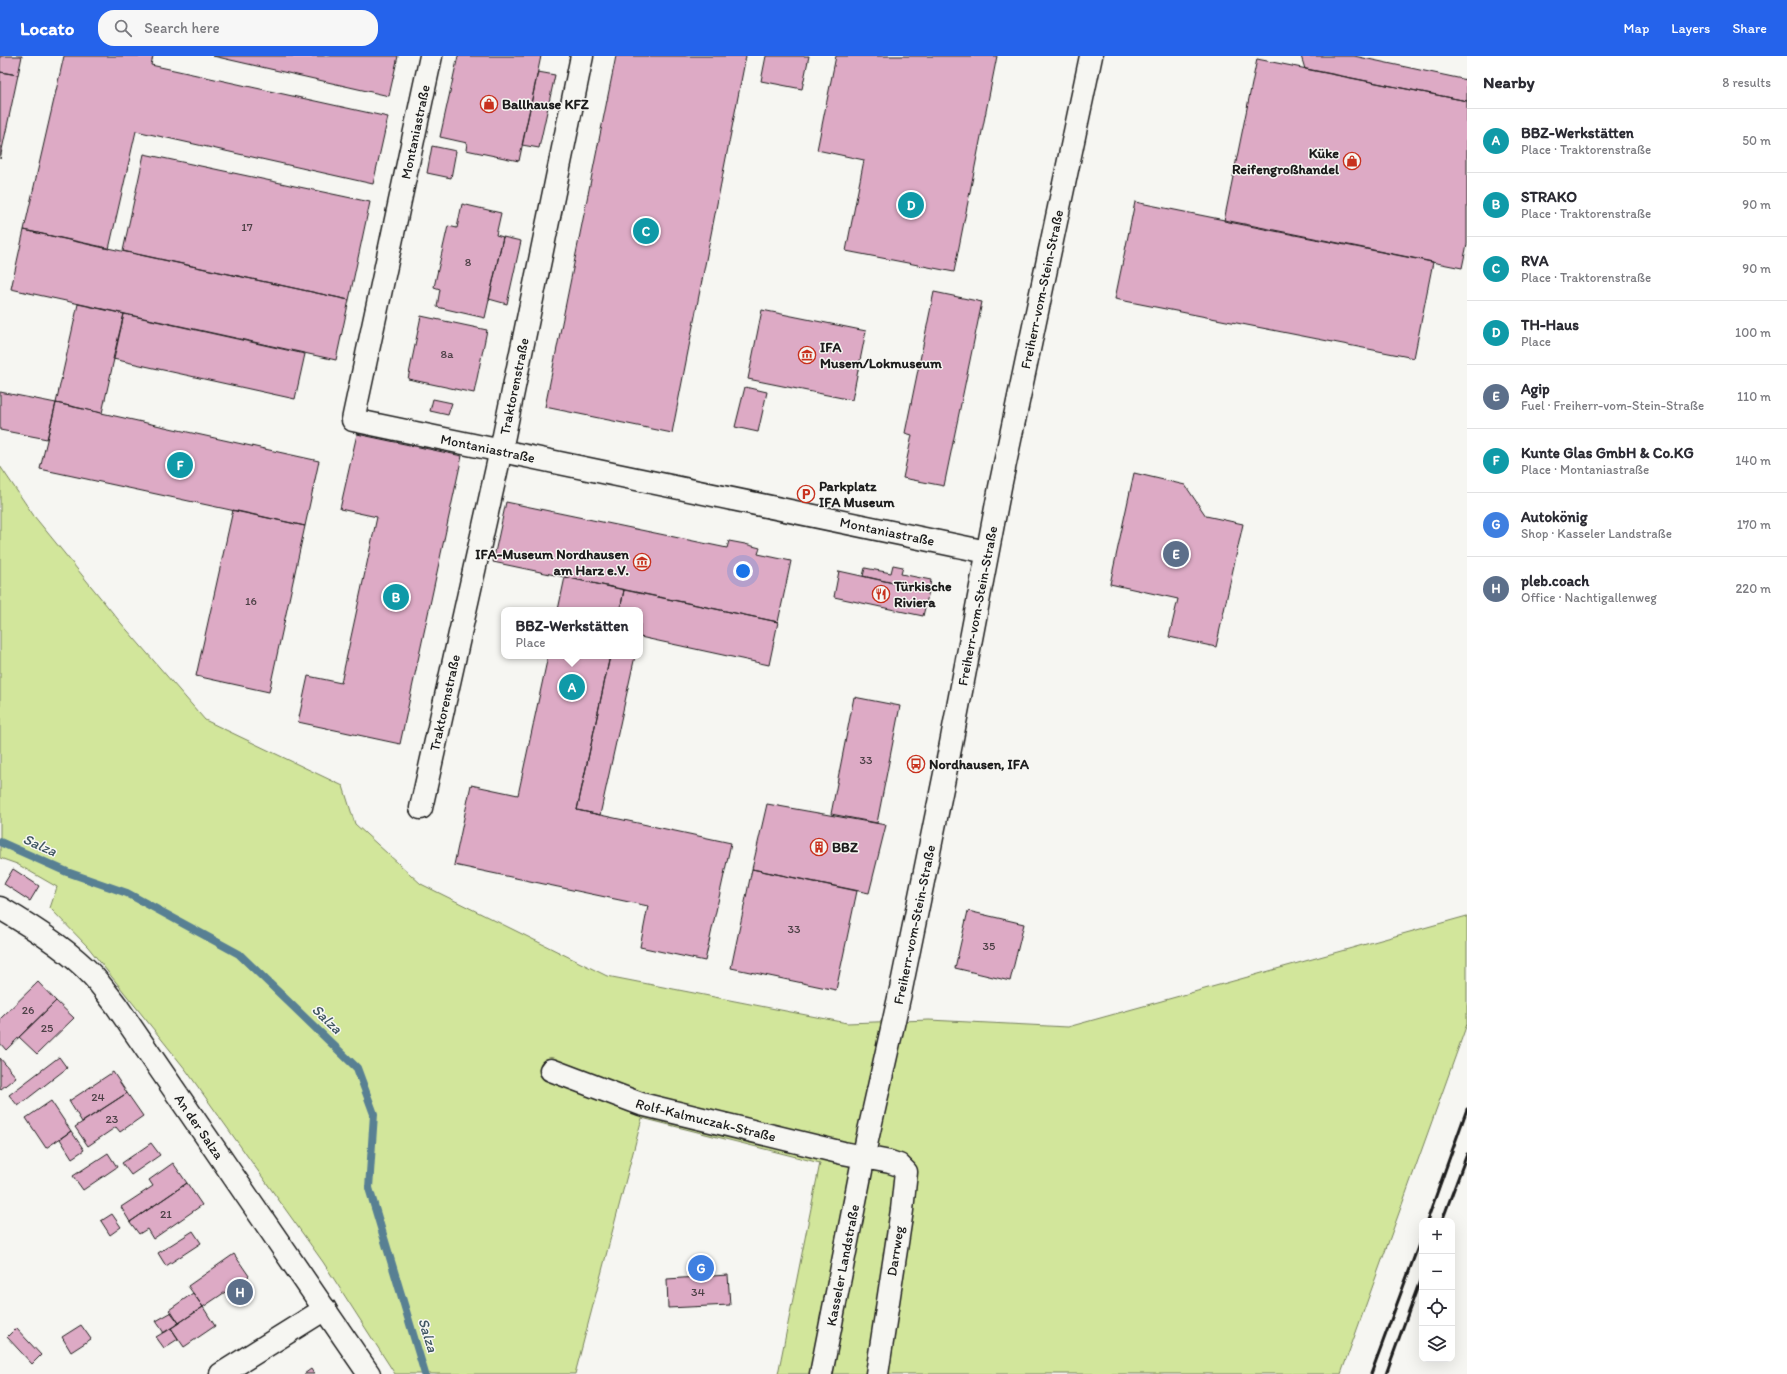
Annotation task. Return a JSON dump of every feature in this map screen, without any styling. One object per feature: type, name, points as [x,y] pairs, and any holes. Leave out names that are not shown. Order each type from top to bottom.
[{"type":"street","name":"Montaniastraße","points":[[431,56],[353,420],[987,552]]},
{"type":"street","name":"Traktorenstraße","points":[[421,808],[501,450],[582,56]]},
{"type":"street","name":"Freiherr-vom-Stein-Straße","points":[[864,1157],[903,981],[987,552],[1091,56]]},
{"type":"street","name":"An der Salza","points":[[0,908],[24,922],[62,949],[92,975],[150,1053],[369,1374]]},
{"type":"street","name":"Rolf-Kalmuczak-Straße","points":[[550,1070],[641,1104],[843,1154],[864,1157]]},
{"type":"street","name":"Kasseler Landstraße","points":[[821,1374],[864,1157]]},
{"type":"street","name":"Darrweg","points":[[864,1157],[899,1165],[906,1172],[902,1210],[877,1374]]},
{"type":"street","points":[[221,1374],[325,1309]]},
{"type":"green space","points":[[0,466],[34,516],[121,623],[205,720],[343,786],[355,824],[421,884],[607,976],[847,1023],[929,1020],[1068,1027],[1467,916],[1467,1024],[1341,1374],[778,1374],[820,1163],[642,1118],[575,1374],[395,1374],[323,1262],[186,1070],[88,947],[50,908],[57,887],[17,864],[0,858]]},
{"type":"building","points":[[0,56],[22,56],[18,75],[0,72]]},
{"type":"building","points":[[64,56],[153,56],[151,65],[388,117],[373,184],[136,131],[109,249],[24,230]]},
{"type":"building","points":[[213,56],[398,56],[389,96]]},
{"type":"building","name":"Ballhause KFZ","points":[[458,56],[541,56],[519,161],[466,150],[467,143],[440,137]]},
{"type":"building","points":[[616,56],[746,56],[672,433],[545,407]]},
{"type":"building","points":[[766,56],[809,56],[802,89],[761,81]]},
{"type":"building","points":[[836,56],[997,56],[954,272],[846,251],[864,160],[817,150]]},
{"type":"building","points":[[1301,56],[1354,56],[1467,80],[1467,101],[1305,69]]},
{"type":"building","name":"Küke Reifengroßhandel","points":[[1257,59],[1467,101],[1467,244],[1462,268],[1224,221]]},
{"type":"building","points":[[0,72],[18,75],[0,159]]},
{"type":"building","points":[[538,72],[555,75],[539,148],[522,145]]},
{"type":"building","points":[[432,146],[456,151],[451,178],[427,173]]},
{"type":"building","points":[[144,154],[370,202],[349,300],[123,251]]},
{"type":"building","points":[[1135,202],[1433,262],[1414,358],[1115,299]]},
{"type":"building","points":[[462,204],[501,213],[496,235],[503,237],[485,318],[437,307],[440,289],[434,287],[448,226],[457,228]]},
{"type":"building","points":[[24,230],[349,300],[336,360],[11,289]]},
{"type":"building","points":[[503,237],[521,241],[507,304],[489,299]]},
{"type":"building","points":[[934,292],[982,302],[944,486],[903,478],[912,435],[905,433]]},
{"type":"building","points":[[78,304],[124,314],[102,413],[56,403]]},
{"type":"building","name":"IFA Musem/Lokmuseum","points":[[762,310],[866,331],[852,400],[748,379]]},
{"type":"building","points":[[124,314],[305,354],[295,399],[113,359]]},
{"type":"building","points":[[421,316],[487,330],[474,393],[408,379]]},
{"type":"building","points":[[745,387],[767,392],[758,432],[735,427]]},
{"type":"building","points":[[0,392],[56,403],[47,439],[0,430]]},
{"type":"building","points":[[433,399],[452,403],[448,415],[430,411]]},
{"type":"building","points":[[56,403],[319,461],[305,526],[40,469]]},
{"type":"building","points":[[357,434],[462,456],[400,744],[298,722],[308,676],[341,683],[377,517],[340,509]]},
{"type":"building","points":[[1134,473],[1185,485],[1206,516],[1243,524],[1216,647],[1169,637],[1178,599],[1110,584]]},
{"type":"building","name":"IFA-Museum Nordhausen am Harz e.V.","points":[[506,502],[727,548],[729,541],[745,544],[760,548],[758,554],[791,561],[778,622],[493,562]]},
{"type":"building","points":[[233,510],[305,526],[269,692],[196,676]]},
{"type":"building","points":[[893,565],[903,567],[901,574],[931,580],[929,591],[863,576],[865,568],[891,573]]},
{"type":"building","name":"Türkische Riviera","points":[[839,571],[929,591],[923,616],[834,597]]},
{"type":"building","points":[[565,577],[624,590],[621,607],[559,607]]},
{"type":"building","points":[[624,590],[778,622],[769,665],[643,638],[643,607],[621,607]]},
{"type":"building","points":[[547,659],[609,659],[577,810],[731,843],[705,961],[640,947],[648,906],[454,865],[471,785],[518,795]]},
{"type":"building","points":[[609,659],[634,659],[600,815],[577,810]]},
{"type":"building","points":[[854,697],[900,706],[877,823],[831,814]]},
{"type":"building","name":"BBZ","points":[[767,804],[886,825],[869,893],[752,869]]},
{"type":"building","points":[[13,869],[39,886],[30,901],[4,884]]},
{"type":"building","points":[[752,869],[857,891],[836,990],[731,968]]},
{"type":"building","points":[[968,911],[1024,924],[1010,981],[955,968]]},
{"type":"building","points":[[38,982],[56,1001],[6,1050],[0,1043],[0,1019]]},
{"type":"building","points":[[56,1001],[74,1018],[37,1054],[19,1037]]},
{"type":"building","points":[[59,1057],[67,1068],[18,1106],[9,1095]]},
{"type":"building","points":[[0,1058],[16,1077],[1,1089],[0,1088]]},
{"type":"building","points":[[113,1072],[127,1093],[82,1122],[69,1101]]},
{"type":"building","points":[[127,1093],[143,1116],[120,1132],[116,1127],[88,1146],[75,1127]]},
{"type":"building","points":[[51,1101],[71,1131],[46,1148],[26,1118]]},
{"type":"building","points":[[71,1131],[84,1150],[72,1158],[60,1139]]},
{"type":"building","points":[[151,1143],[160,1155],[131,1175],[122,1163]]},
{"type":"building","points":[[108,1153],[117,1167],[83,1190],[73,1176]]},
{"type":"building","points":[[173,1163],[187,1183],[130,1222],[121,1207],[153,1186],[149,1180]]},
{"type":"building","points":[[187,1183],[202,1205],[153,1239],[147,1229],[139,1234],[130,1222]]},
{"type":"building","points":[[112,1214],[121,1227],[110,1235],[101,1221]]},
{"type":"building","points":[[193,1231],[201,1243],[166,1266],[158,1253]]},
{"type":"building","points":[[234,1254],[249,1276],[203,1307],[188,1286]]},
{"type":"building","points":[[728,1275],[730,1305],[668,1308],[667,1279]]},
{"type":"building","points":[[193,1293],[203,1307],[179,1323],[169,1310]]},
{"type":"building","points":[[203,1307],[215,1326],[184,1347],[171,1328]]},
{"type":"building","points":[[172,1312],[179,1323],[164,1333],[156,1321]]},
{"type":"building","points":[[81,1325],[91,1339],[71,1352],[62,1337]]},
{"type":"building","points":[[16,1328],[41,1355],[32,1364],[7,1337]]},
{"type":"building","points":[[171,1328],[178,1339],[164,1348],[156,1337]]},
{"type":"building","points":[[311,1369],[314,1374],[304,1374]]},
{"type":"waterway","name":"Salza","points":[[0,842],[67,872],[127,893],[239,954],[357,1068],[374,1114],[369,1188],[425,1374]]},
{"type":"railway","points":[[1428,1218],[1467,1109]]},
{"type":"railway","points":[[1443,1218],[1467,1154]]},
{"type":"railway","points":[[1371,1374],[1419,1244]]},
{"type":"railway","points":[[1386,1374],[1419,1283]]},
{"type":"place","name":"Ballhause KFZ","points":[[489,104]]},
{"type":"place","name":"Küke Reifengroßhandel","points":[[1352,161]]},
{"type":"place","name":"TH-Haus","points":[[911,205]]},
{"type":"place","name":"RVA","points":[[646,231]]},
{"type":"place","name":"IFA Musem/Lokmuseum","points":[[807,355]]},
{"type":"place","name":"Kunte Glas GmbH & Co.KG","points":[[180,465]]},
{"type":"place","name":"Parkplatz IFA Museum","points":[[806,494]]},
{"type":"place","name":"Agip","points":[[1176,554]]},
{"type":"place","name":"IFA-Museum Nordhausen am Harz e.V.","points":[[642,562]]},
{"type":"place","name":"Türkische Riviera","points":[[881,594]]},
{"type":"place","name":"STRAKO","points":[[396,597]]},
{"type":"place","name":"BBZ-Werkstätten","points":[[572,687]]},
{"type":"place","name":"Nordhausen, IFA","points":[[916,764]]},
{"type":"place","name":"BBZ","points":[[819,847]]},
{"type":"place","name":"Autokönig","points":[[701,1268]]},
{"type":"place","name":"pleb.coach","points":[[240,1292]]}]
